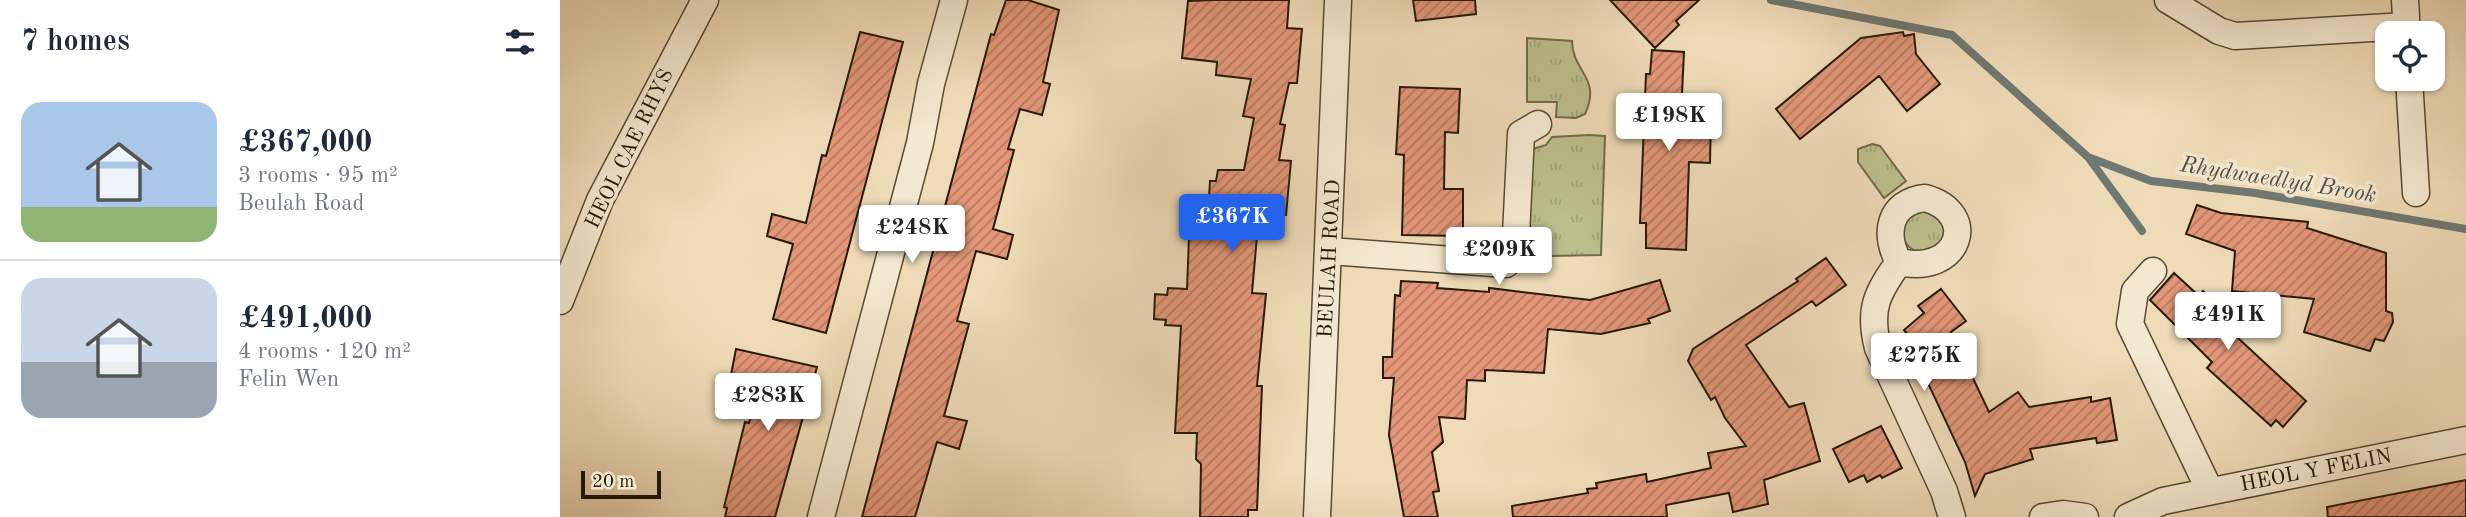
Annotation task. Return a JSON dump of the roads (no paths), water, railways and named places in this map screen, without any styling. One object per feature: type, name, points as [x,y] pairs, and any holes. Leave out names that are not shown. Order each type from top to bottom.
[{"type":"street","name":"HEOL CAE RHYS","points":[[560,301],[600,200],[705,0]]},
{"type":"street","points":[[821,517],[917,156],[954,0]]},
{"type":"street","name":"BEULAH ROAD","points":[[1317,517],[1330,251],[1338,0]]},
{"type":"street","points":[[2168,0],[2219,31],[2235,36],[2406,20]]},
{"type":"street","points":[[2410,91],[2416,193]]},
{"type":"street","points":[[1330,251],[1506,264],[1515,255],[1521,134],[1538,124]]},
{"type":"street","points":[[1899,262],[1879,291],[1873,311],[1873,330],[1944,491],[1952,517]]},
{"type":"street","points":[[2152,271],[2135,291],[2130,324],[2210,491]]},
{"type":"street","name":"HEOL Y FELIN","points":[[2129,517],[2163,501],[2466,440]]},
{"type":"street","points":[[2043,517],[2085,517]]},
{"type":"waterway","name":"Rhydwaedlyd Brook","points":[[1771,0],[1952,35],[2088,157],[2151,181],[2255,193],[2466,229]]},
{"type":"waterway","name":"Rhydwaedlyd Brook","points":[[2088,157],[2142,231]]}]
